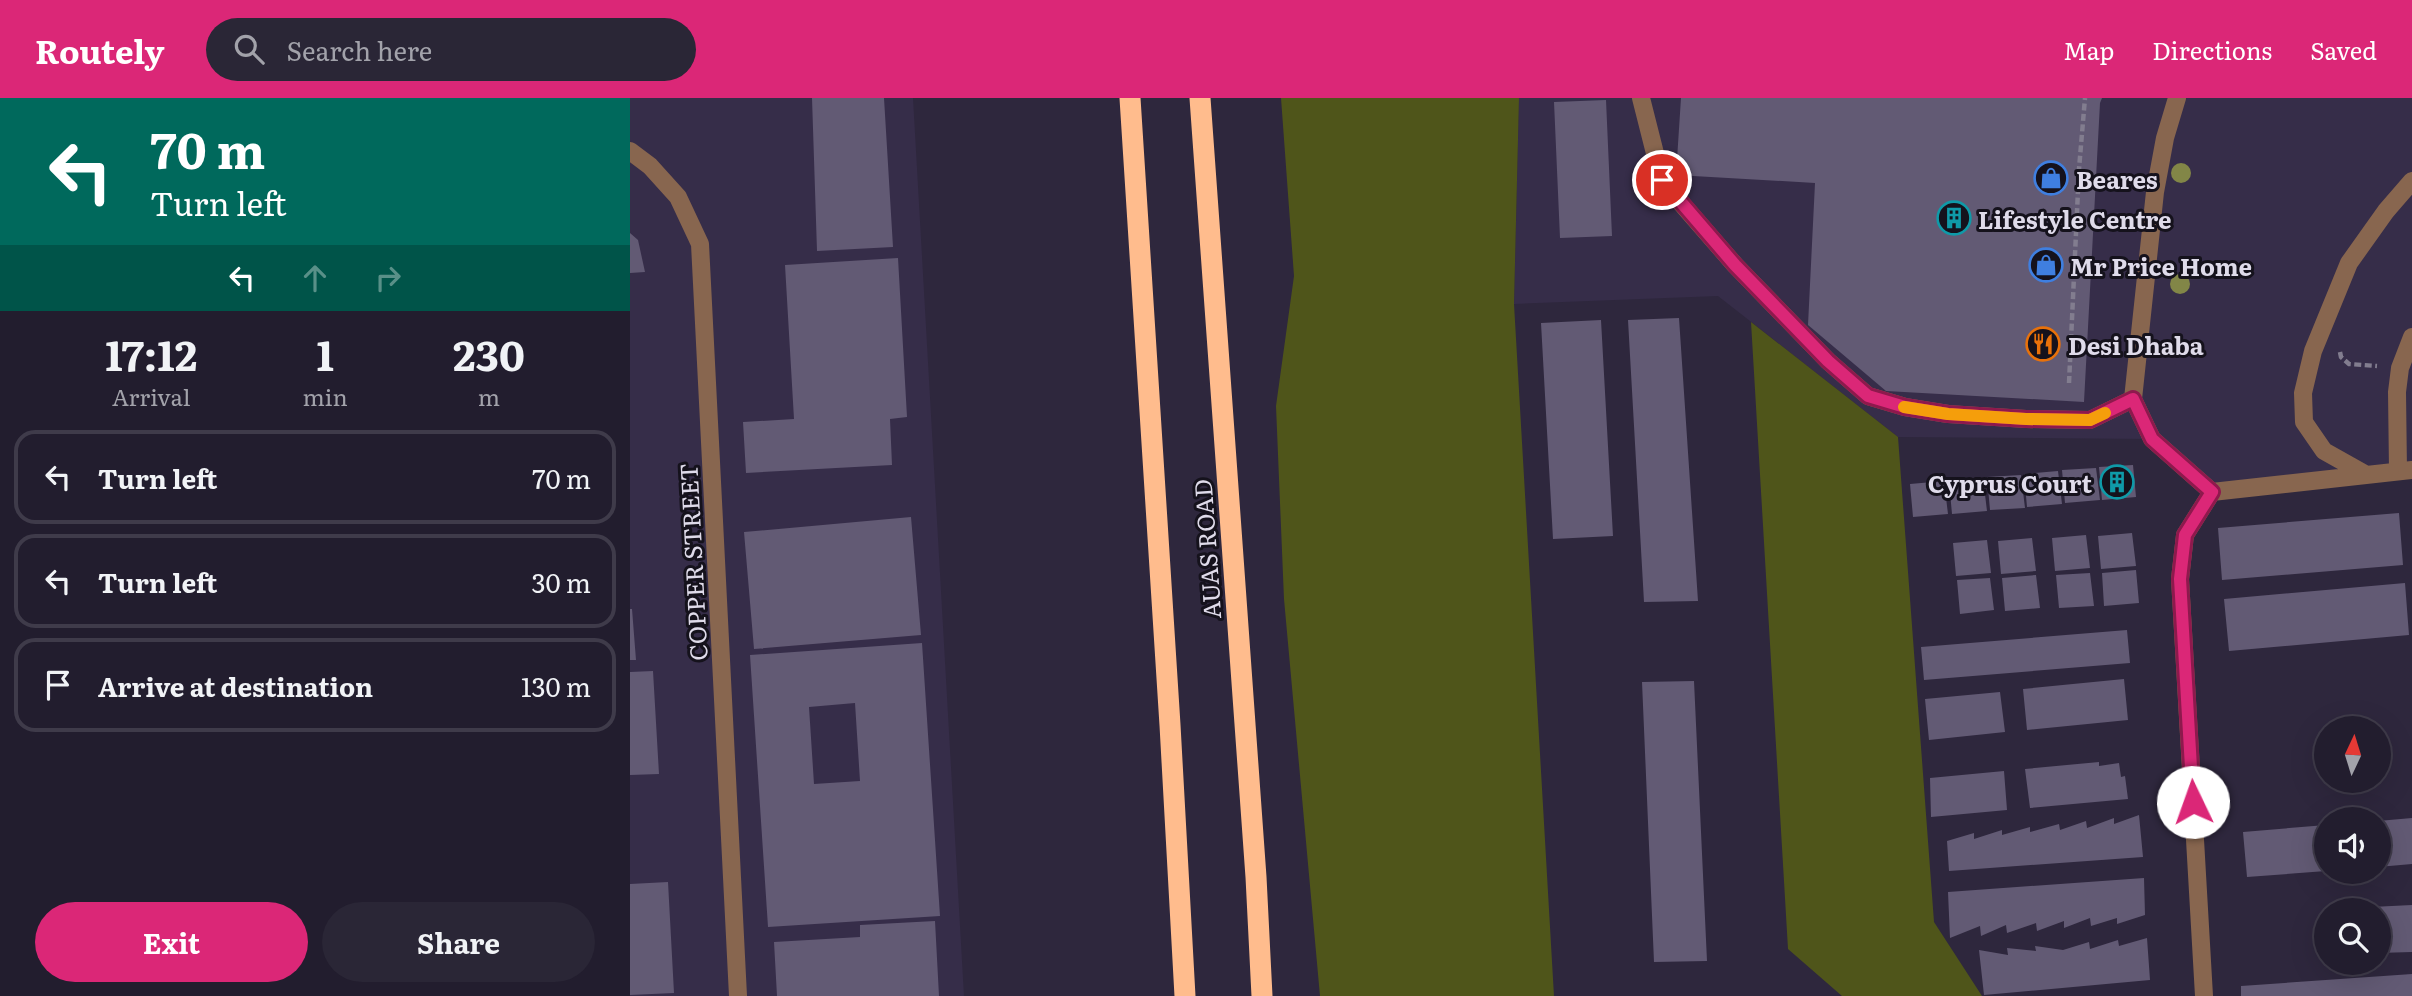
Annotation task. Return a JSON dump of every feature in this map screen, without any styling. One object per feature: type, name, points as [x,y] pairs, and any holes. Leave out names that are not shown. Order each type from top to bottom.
[{"type":"highway","name":"AUAS ROAD","points":[[1130,98],[1185,996]]},
{"type":"highway","name":"AUAS ROAD","points":[[1200,98],[1256,877],[1262,996]]},
{"type":"street","points":[[1641,98],[1662,180],[1735,265],[1828,361],[1868,396],[1905,407],[1948,414],[2090,420],[2133,399]]},
{"type":"street","points":[[2176,98],[2155,192],[2133,399],[2152,439],[2212,492],[2405,471],[2397,392],[2400,368],[2412,337]]},
{"type":"street","name":"COPPER STREET","points":[[630,151],[650,166],[678,197],[700,244],[738,996]]},
{"type":"street","points":[[2365,474],[2324,451],[2304,422],[2303,393],[2313,351],[2349,263],[2386,211],[2412,181]]},
{"type":"street","points":[[2204,996],[2180,579],[2185,535],[2212,492]]},
{"type":"path","points":[[2069,383],[2081,127],[2085,98]]},
{"type":"path","points":[[2342,345],[2341,357],[2349,364],[2400,368]]},
{"type":"shaded area","points":[[630,98],[913,98],[964,996],[630,996]]},
{"type":"shaded area","points":[[1519,98],[2412,98],[2412,477],[2212,492],[2152,439],[1898,437],[1718,296],[1514,304]]},
{"type":"green space","points":[[1281,98],[1519,98],[1514,304],[1554,996],[1320,996],[1284,599],[1276,406],[1294,276]]},
{"type":"green space","points":[[1751,322],[1898,437],[1934,922],[1982,996],[1842,996],[1788,949]]},
{"type":"building","points":[[812,98],[884,98],[893,247],[817,251]]},
{"type":"building","name":"Lifestyle Centre","points":[[1681,98],[2102,98],[2084,402],[1886,391],[1808,325],[1815,183],[1676,175]]},
{"type":"building","points":[[1606,100],[1612,236],[1560,238],[1554,102]]},
{"type":"building","points":[[630,233],[638,240],[645,272],[630,273]]},
{"type":"building","points":[[898,258],[907,417],[890,419],[892,465],[746,473],[743,422],[794,419],[785,265]]},
{"type":"building","points":[[1679,318],[1698,601],[1644,602],[1628,320]]},
{"type":"building","points":[[1601,320],[1613,536],[1553,539],[1541,323]]},
{"type":"building","name":"Cyprus Court","points":[[2133,465],[2136,497],[2102,500],[2099,467]]},
{"type":"building","points":[[2096,468],[2100,500],[2065,503],[2062,470]]},
{"type":"building","points":[[2058,471],[2062,504],[2027,507],[2024,474]]},
{"type":"building","points":[[2021,475],[2025,508],[1990,510],[1987,477]]},
{"type":"building","points":[[1983,478],[1987,511],[1952,514],[1949,481]]},
{"type":"building","points":[[1944,481],[1948,514],[1913,517],[1910,484]]},
{"type":"building","points":[[2399,513],[2403,565],[2222,580],[2218,528]]},
{"type":"building","points":[[911,517],[921,635],[754,649],[744,532]]},
{"type":"building","points":[[2132,533],[2136,566],[2101,569],[2098,536]]},
{"type":"building","points":[[2086,535],[2090,568],[2055,571],[2052,538]]},
{"type":"building","points":[[2032,538],[2036,571],[2001,574],[1998,541]]},
{"type":"building","points":[[1987,540],[1991,573],[1956,576],[1953,543]]},
{"type":"building","points":[[2136,570],[2139,603],[2104,606],[2102,573]]},
{"type":"building","points":[[2090,573],[2094,606],[2059,608],[2056,575]]},
{"type":"building","points":[[2036,575],[2040,608],[2005,611],[2002,578]]},
{"type":"building","points":[[1990,578],[1994,610],[1960,614],[1957,580]]},
{"type":"building","points":[[2405,583],[2409,635],[2229,651],[2224,599]]},
{"type":"building","points":[[632,609],[636,660],[630,660]]},
{"type":"building","points":[[2127,630],[2130,663],[1924,680],[1921,647]]},
{"type":"building","points":[[922,643],[940,916],[768,927],[750,655]],"holes":[[[855,703],[860,781],[814,784],[809,707]]]},
{"type":"building","points":[[653,671],[659,774],[630,775],[630,672]]},
{"type":"building","points":[[2124,679],[2128,720],[2027,730],[2023,689]]},
{"type":"building","points":[[1694,681],[1707,961],[1654,962],[1642,682]]},
{"type":"building","points":[[2000,692],[2005,732],[1929,740],[1925,699]]},
{"type":"building","points":[[2099,762],[2099,766],[2119,763],[2121,777],[2125,776],[2128,799],[2030,808],[2025,769]]},
{"type":"building","points":[[2004,771],[2007,810],[1931,817],[1930,778]]},
{"type":"building","points":[[2139,815],[2143,857],[1949,871],[1947,841],[1974,833],[1974,839],[2002,830],[2002,835],[2030,827],[2030,832],[2059,824],[2060,830],[2086,821],[2087,828],[2114,818],[2114,824]]},
{"type":"building","points":[[2412,818],[2412,864],[2391,866],[2391,820]]},
{"type":"building","points":[[2314,826],[2314,872],[2247,877],[2243,832]]},
{"type":"building","points":[[2144,878],[2145,915],[2117,924],[2117,918],[2091,926],[2090,918],[2064,928],[2064,921],[2037,931],[2036,923],[2007,933],[2006,925],[1981,936],[1980,926],[1950,938],[1948,892]]},
{"type":"building","points":[[668,882],[674,993],[630,995],[630,884]]},
{"type":"building","points":[[2412,905],[2412,952],[2391,953],[2391,906]]},
{"type":"building","points":[[935,921],[939,996],[777,996],[774,942],[860,937],[860,925]]},
{"type":"building","points":[[2147,938],[2150,980],[1984,995],[1979,950],[2008,955],[2007,948],[2036,951],[2035,946],[2063,950],[2089,942],[2090,949],[2118,940],[2119,946]]},
{"type":"building","points":[[2412,974],[2412,996],[2241,996],[2241,986]]},
{"type":"slow traffic","points":[[1904,407],[1948,414],[2026,419],[2090,420],[2105,413]]},
{"type":"place","name":"Beares","points":[[2051,178]]},
{"type":"place","name":"Lifestyle Centre","points":[[1954,218]]},
{"type":"place","name":"Mr Price Home","points":[[2046,265]]},
{"type":"place","name":"Desi Dhaba","points":[[2043,344]]},
{"type":"place","name":"Cyprus Court","points":[[2117,482]]},
{"type":"route","points":[[1662,180],[1735,265],[1828,361],[1868,396],[1905,407],[1948,414],[2090,420],[2133,399],[2152,439],[2212,492],[2185,535],[2180,579],[2193,802]]}]
